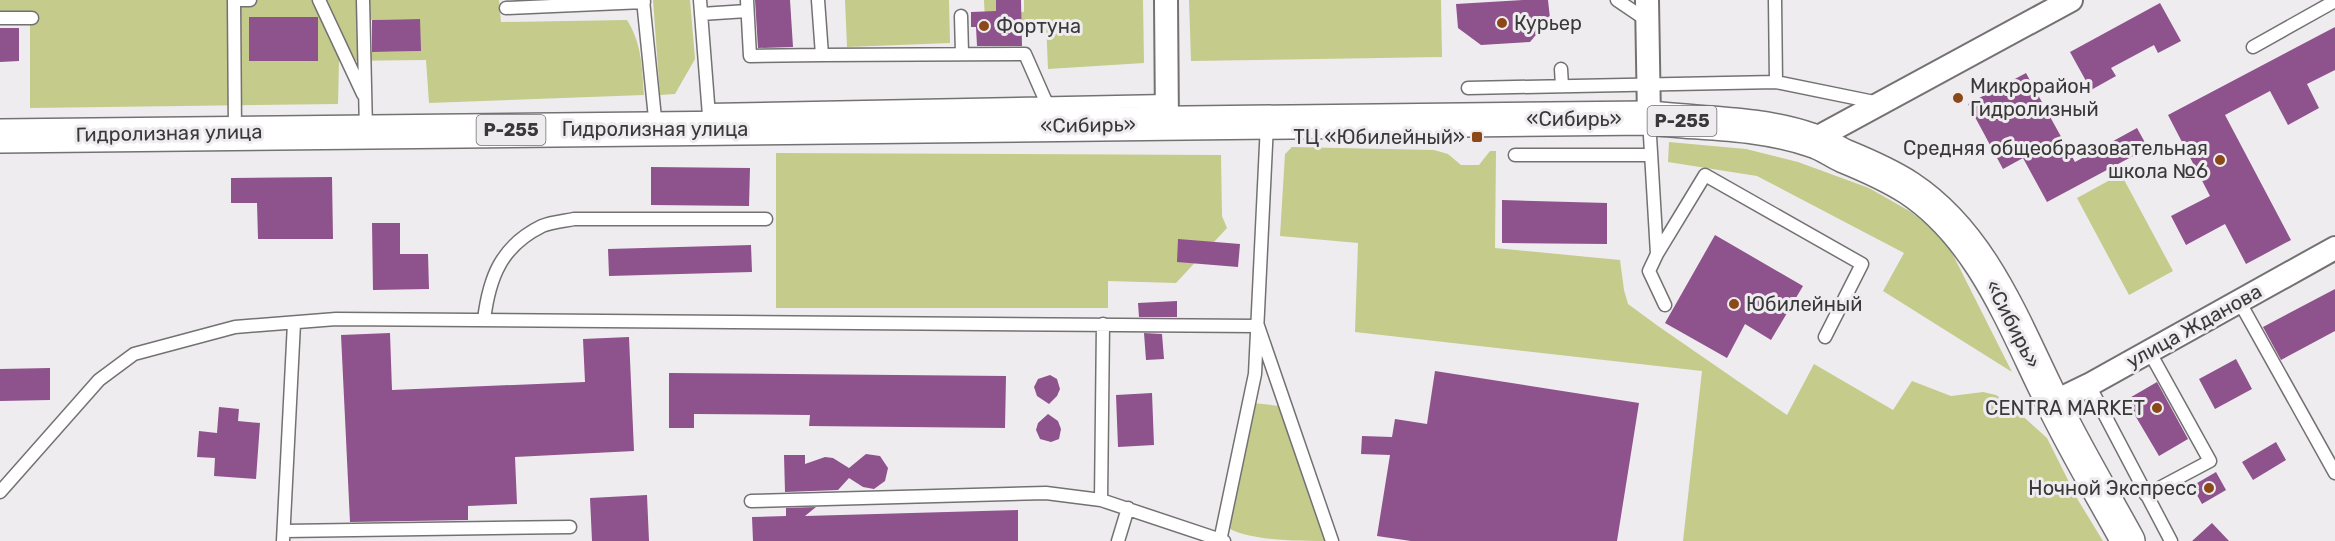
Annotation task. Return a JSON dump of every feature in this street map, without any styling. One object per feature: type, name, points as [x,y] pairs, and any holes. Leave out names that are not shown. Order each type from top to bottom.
[{"type":"highway","name":"«Сибирь»","points":[[1023,126],[1167,113],[1267,123],[1649,118],[1743,125],[1813,140],[1899,182],[1928,202],[1944,217],[1977,257],[1994,284],[2052,403],[2128,541]]},
{"type":"highway","name":"Гидролизная улица","points":[[0,135],[656,129],[710,119],[1023,126]]},
{"type":"street","points":[[1166,0],[1167,113]]},
{"type":"street","points":[[1813,140],[2062,2]]},
{"type":"street","points":[[1648,10],[1649,118]]},
{"type":"street","name":"улица Жданова","points":[[2052,403],[2089,385],[2335,248]]},
{"type":"lane","points":[[235,133],[234,0],[250,0]]},
{"type":"lane","points":[[319,0],[365,98]]},
{"type":"lane","points":[[363,0],[366,132]]},
{"type":"lane","points":[[700,0],[710,119],[1047,104],[1167,113]]},
{"type":"lane","points":[[818,0],[822,55]]},
{"type":"lane","points":[[1617,0],[1648,10]]},
{"type":"lane","points":[[1775,0],[1776,82]]},
{"type":"lane","points":[[506,8],[567,3],[644,1],[656,129]]},
{"type":"lane","points":[[2253,47],[2335,1]]},
{"type":"lane","points":[[701,14],[747,6],[750,56],[1025,54],[1047,104]]},
{"type":"lane","points":[[961,16],[962,53]]},
{"type":"lane","points":[[0,18],[32,18]]},
{"type":"lane","points":[[1561,69],[1562,86]]},
{"type":"lane","points":[[1468,88],[1776,82],[1881,103]]},
{"type":"lane","points":[[1649,118],[1657,254]]},
{"type":"lane","points":[[751,501],[1046,493],[1101,500],[1222,541],[1255,374],[1267,123]]},
{"type":"lane","points":[[1515,155],[1651,155]]},
{"type":"lane","points":[[1665,305],[1649,271],[1705,175],[1862,264],[1824,337]]},
{"type":"lane","points":[[484,320],[488,290],[498,265],[515,244],[543,225],[574,219],[766,219]]},
{"type":"lane","points":[[2239,301],[2335,473]]},
{"type":"lane","points":[[0,492],[99,380],[134,354],[235,327],[336,319],[1258,326]]},
{"type":"lane","points":[[294,323],[284,536],[570,527]]},
{"type":"lane","points":[[1101,500],[1103,324]]},
{"type":"lane","points":[[1258,326],[1332,541]]},
{"type":"lane","points":[[2146,495],[2210,461],[2149,351]]},
{"type":"lane","points":[[2089,385],[2171,541]]},
{"type":"lane","points":[[1118,541],[1128,508]]},
{"type":"green space","points":[[0,0],[499,0],[501,22],[627,20],[636,38],[642,66],[644,95],[429,103],[426,60],[339,61],[338,104],[30,108],[30,13],[0,13]],"holes":[[[318,17],[318,61],[249,61],[249,18]],[[420,19],[420,51],[371,52],[370,20]]]},
{"type":"green space","points":[[653,0],[690,0],[695,59],[675,94],[660,95]]},
{"type":"green space","points":[[845,0],[949,0],[950,43],[847,47]]},
{"type":"green space","points":[[984,0],[996,0],[997,13],[1024,12],[1024,0],[1143,0],[1144,63],[1048,69],[1046,21],[985,23]]},
{"type":"green space","points":[[1189,0],[1441,0],[1442,57],[1191,61]]},
{"type":"green space","points":[[1669,142],[1746,149],[1798,162],[1869,188],[1911,212],[1929,226],[1950,249],[2012,372],[1883,291],[1904,253],[1757,176],[1668,162]]},
{"type":"green space","points":[[1292,147],[1434,150],[1448,154],[1461,165],[1479,165],[1490,151],[1496,151],[1495,248],[1620,260],[1628,304],[1787,415],[1814,364],[1893,410],[1912,381],[1951,396],[1983,392],[1996,395],[2047,438],[2078,500],[2103,541],[1683,541],[1702,371],[1355,332],[1358,243],[1280,236],[1285,154]]},
{"type":"green space","points":[[776,153],[1221,155],[1222,216],[1227,228],[1176,283],[1108,281],[1108,308],[776,308]]},
{"type":"green space","points":[[2121,174],[2173,271],[2129,295],[2077,198]]},
{"type":"green space","points":[[1253,403],[1280,406],[1327,541],[1258,537],[1244,534],[1224,525]]},
{"type":"building","points":[[755,0],[790,0],[793,47],[758,48]]},
{"type":"building","points":[[996,0],[1021,0],[1022,46],[977,46],[976,27],[971,27],[971,12],[996,11]]},
{"type":"building","name":"Курьер","points":[[1548,0],[1550,18],[1530,42],[1481,45],[1458,28],[1456,4]]},
{"type":"building","points":[[2160,3],[2181,41],[2158,53],[2154,45],[2111,68],[2116,76],[2091,90],[2070,52]]},
{"type":"building","points":[[249,17],[318,17],[318,61],[249,61]]},
{"type":"building","points":[[420,19],[421,51],[372,52],[372,20]]},
{"type":"building","name":"Средняя общеобразовательная школа №6","points":[[2335,27],[2335,70],[2307,84],[2319,108],[2288,125],[2270,91],[2225,115],[2291,240],[2246,264],[2225,224],[2186,245],[2171,216],[2210,196],[2168,115]]},
{"type":"building","points":[[0,28],[19,28],[19,61],[0,62]]},
{"type":"building","points":[[2026,73],[2075,162],[2137,128],[2148,148],[2047,202],[2023,158],[2003,169],[1968,104]]},
{"type":"building","points":[[651,167],[750,168],[749,206],[651,205]]},
{"type":"building","points":[[332,177],[333,239],[258,239],[257,203],[231,203],[231,178]]},
{"type":"building","points":[[1502,200],[1607,203],[1607,244],[1502,243]]},
{"type":"building","points":[[372,223],[400,223],[400,254],[428,254],[429,289],[373,290]]},
{"type":"building","name":"Юбилейный","points":[[1715,235],[1803,286],[1771,340],[1745,324],[1727,358],[1665,323]]},
{"type":"building","points":[[1178,239],[1240,244],[1238,267],[1177,262]]},
{"type":"building","points":[[751,245],[752,272],[609,276],[608,249]]},
{"type":"building","points":[[2335,289],[2335,331],[2281,360],[2263,327]]},
{"type":"building","points":[[1177,301],[1177,317],[1139,317],[1138,303]]},
{"type":"building","points":[[390,333],[392,390],[585,382],[583,339],[629,337],[634,451],[515,457],[517,504],[468,506],[468,520],[350,522],[341,335]]},
{"type":"building","points":[[1144,333],[1162,334],[1164,359],[1146,360]]},
{"type":"building","points":[[2236,359],[2252,389],[2215,409],[2199,379]]},
{"type":"building","points":[[50,368],[50,400],[0,401],[0,369]]},
{"type":"building","points":[[1435,371],[1639,403],[1617,541],[1411,541],[1377,536],[1390,455],[1361,454],[1362,436],[1392,437],[1395,419],[1427,424]]},
{"type":"building","points":[[669,373],[1006,376],[1005,428],[809,426],[810,415],[694,414],[694,428],[669,428]]},
{"type":"building","points":[[1050,375],[1057,379],[1060,389],[1049,404],[1037,396],[1034,387],[1038,379]]},
{"type":"building","points":[[2157,382],[2188,439],[2159,456],[2126,400]]},
{"type":"building","points":[[1152,393],[1154,445],[1118,447],[1116,395]]},
{"type":"building","points":[[219,407],[239,409],[238,421],[260,423],[256,479],[214,476],[215,458],[197,457],[199,431],[217,433]]},
{"type":"building","points":[[1048,414],[1058,421],[1061,429],[1059,439],[1051,442],[1040,439],[1036,430],[1038,423]]},
{"type":"building","points":[[2276,442],[2286,460],[2253,480],[2242,462]]},
{"type":"building","points":[[866,454],[880,456],[888,468],[885,481],[874,489],[863,487],[849,478],[838,490],[785,492],[784,455],[805,455],[805,464],[825,457],[833,458],[849,468]]},
{"type":"building","name":"Ночной Экспресс","points":[[2216,472],[2226,490],[2202,504],[2192,486]]},
{"type":"building","points":[[647,495],[649,541],[592,541],[590,498]]},
{"type":"building","points":[[816,507],[805,516],[1018,510],[1018,541],[753,541],[752,517],[786,516],[786,508]]},
{"type":"building","points":[[2212,523],[2229,541],[2192,541]]},
{"type":"place","name":"Курьер","points":[[1502,23]]},
{"type":"place","name":"Фортуна","points":[[984,26]]},
{"type":"place","name":"Микрорайон Гидролизный","points":[[1958,98]]},
{"type":"place","name":"ТЦ «Юбилейный»","points":[[1477,137]]},
{"type":"place","name":"Средняя общеобразовательная школа №6","points":[[2220,160]]},
{"type":"place","name":"Юбилейный","points":[[1734,304]]},
{"type":"place","name":"CENTRA MARKET","points":[[2157,408]]},
{"type":"place","name":"Ночной Экспресс","points":[[2209,488]]}]
